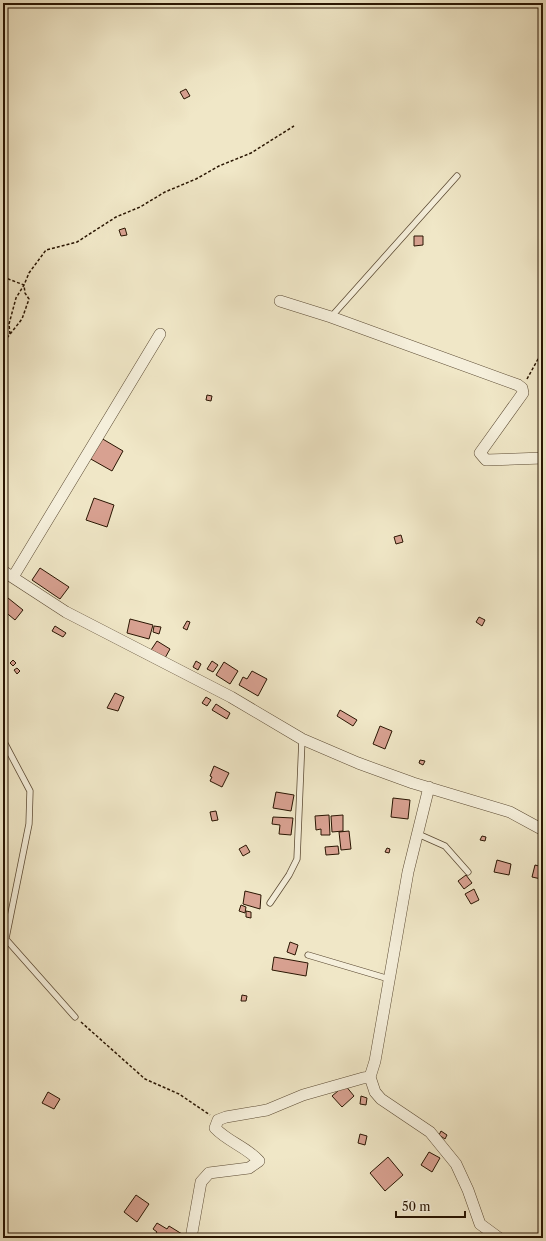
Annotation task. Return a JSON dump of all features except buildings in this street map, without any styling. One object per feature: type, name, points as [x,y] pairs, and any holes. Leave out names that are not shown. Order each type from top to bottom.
[{"type":"street","points":[[280,301],[331,317],[518,384],[522,388],[523,393],[480,453],[486,460],[543,458]]},
{"type":"street","points":[[13,577],[160,334]]},
{"type":"street","points":[[3,571],[66,612],[231,696],[302,739],[358,763],[510,812],[543,830]]},
{"type":"street","points":[[429,787],[408,872],[370,1077],[375,1092],[381,1099],[430,1132],[456,1164],[468,1190],[480,1224],[499,1238]]},
{"type":"street","points":[[191,1238],[201,1182],[209,1173],[249,1168],[259,1162],[254,1155],[224,1137],[215,1128],[218,1120],[226,1117],[267,1110],[303,1095],[370,1077]]},
{"type":"lane","points":[[331,317],[457,176]]},
{"type":"lane","points":[[270,903],[289,875],[297,859],[302,739]]},
{"type":"lane","points":[[3,740],[30,791],[29,824],[5,937],[76,1017]]},
{"type":"lane","points":[[418,834],[445,846],[468,872]]},
{"type":"lane","points":[[308,955],[389,979]]},
{"type":"path","points":[[10,334],[8,324],[16,298],[24,285],[28,273],[46,250],[77,242],[116,217],[140,207],[165,192],[196,179],[219,166],[251,153],[294,126]]},
{"type":"path","points":[[3,276],[11,281],[24,285]]},
{"type":"path","points":[[3,343],[22,319],[29,299],[25,293],[24,285]]},
{"type":"path","points":[[522,388],[543,350]]},
{"type":"path","points":[[76,1017],[145,1079],[179,1094],[218,1120]]}]
